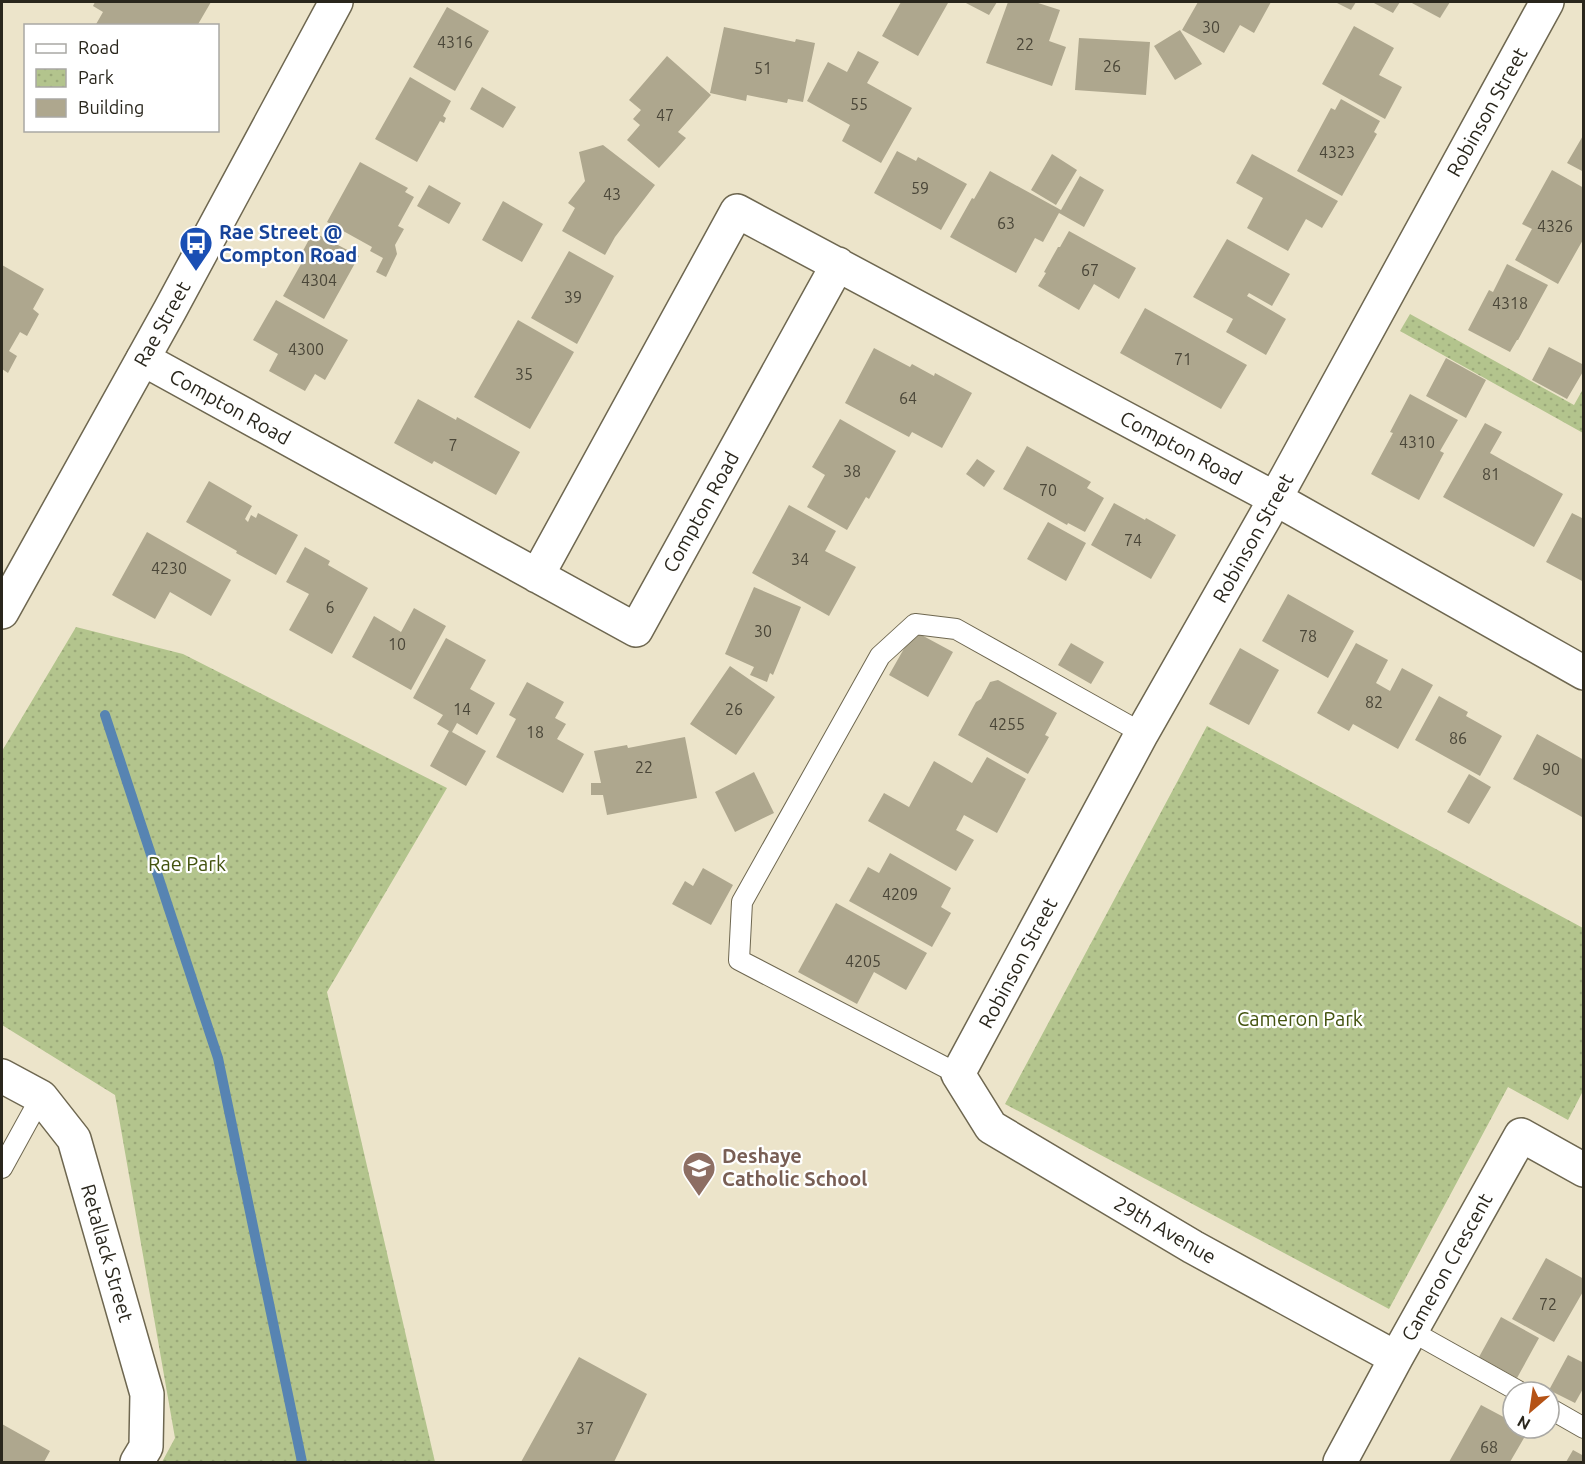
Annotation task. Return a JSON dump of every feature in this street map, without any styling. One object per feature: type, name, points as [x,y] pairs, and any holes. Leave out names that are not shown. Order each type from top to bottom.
[{"type":"street","name":"Rae Street","points":[[2,612],[143,359],[336,2]]},
{"type":"street","name":"Robinson Street","points":[[958,1074],[1142,733],[1276,499],[1547,2]]},
{"type":"street","name":"Compton Road","points":[[537,576],[737,211],[1276,499],[1584,673]]},
{"type":"street","name":"Compton Road","points":[[143,359],[636,630],[838,264]]},
{"type":"street","name":"29th Avenue","points":[[958,1074],[991,1127],[1193,1247],[1404,1345]]},
{"type":"street","name":"Retallack Street","points":[[2,1076],[41,1097],[74,1139],[147,1394],[146,1447],[137,1462]]},
{"type":"street","name":"Cameron Crescent","points":[[1340,1462],[1521,1135],[1584,1170]]},
{"type":"lane","points":[[958,1074],[739,960],[742,902],[880,656],[915,624],[956,630],[1142,733]]},
{"type":"lane","points":[[2,1168],[41,1097]]},
{"type":"lane","points":[[1404,1345],[1501,1384]]},
{"type":"lane","points":[[1561,1415],[1584,1428]]},
{"type":"green space","points":[[1410,314],[1574,405],[1583,389],[1583,433],[1400,331]]},
{"type":"green space","name":"Rae Park","points":[[76,627],[183,654],[447,788],[327,992],[435,1462],[162,1462],[175,1438],[115,1095],[2,1025],[2,751]]},
{"type":"green space","name":"Cameron Park","points":[[1207,726],[1583,928],[1583,1091],[1568,1120],[1508,1087],[1389,1309],[1005,1104]]},
{"type":"building","points":[[95,2],[211,2],[198,24],[96,24],[103,12],[93,6]]},
{"type":"building","points":[[901,2],[948,3],[918,56],[882,36]]},
{"type":"building","points":[[964,2],[997,2],[989,15]]},
{"type":"building","points":[[1008,2],[1035,2],[1060,10],[1049,41],[1066,47],[1052,86],[986,63]]},
{"type":"building","points":[[1198,2],[1271,2],[1254,33],[1240,25],[1224,53],[1182,30]]},
{"type":"building","points":[[1335,2],[1356,2],[1351,10]]},
{"type":"building","points":[[1372,2],[1400,2],[1393,13]]},
{"type":"building","points":[[1410,2],[1450,2],[1440,18]]},
{"type":"building","points":[[447,7],[489,31],[455,91],[413,67]]},
{"type":"building","points":[[1354,26],[1394,48],[1379,75],[1402,87],[1385,119],[1322,84]]},
{"type":"building","points":[[724,27],[795,42],[796,39],[815,43],[803,102],[788,99],[787,103],[747,95],[746,101],[710,93]]},
{"type":"building","points":[[1180,30],[1202,64],[1175,80],[1154,46]]},
{"type":"building","points":[[1079,38],[1150,42],[1146,95],[1075,90]]},
{"type":"building","points":[[858,51],[879,62],[867,83],[912,108],[881,163],[842,141],[850,125],[807,101],[828,62],[847,72]]},
{"type":"building","points":[[667,56],[711,95],[678,132],[686,138],[659,168],[627,140],[640,125],[633,119],[641,110],[629,100]]},
{"type":"building","points":[[410,77],[451,101],[443,116],[446,118],[444,123],[440,121],[417,162],[375,139]]},
{"type":"building","points":[[482,87],[516,107],[503,128],[470,109]]},
{"type":"building","points":[[1341,99],[1380,121],[1374,132],[1377,134],[1342,196],[1297,171],[1331,108],[1335,110]]},
{"type":"building","points":[[1584,134],[1584,172],[1567,163]]},
{"type":"building","points":[[603,145],[655,185],[615,237],[605,255],[562,231],[575,208],[568,203],[585,181],[579,152]]},
{"type":"building","points":[[897,151],[916,161],[918,157],[967,184],[941,230],[874,193]]},
{"type":"building","points":[[1052,154],[1077,170],[1056,205],[1031,190]]},
{"type":"building","points":[[1252,154],[1338,201],[1322,228],[1306,219],[1288,251],[1247,228],[1263,198],[1236,183]]},
{"type":"building","points":[[360,162],[408,188],[405,192],[414,197],[398,226],[404,229],[395,245],[397,254],[386,277],[376,272],[383,258],[370,251],[372,247],[327,222]]},
{"type":"building","points":[[1552,170],[1584,188],[1584,238],[1558,284],[1515,260],[1532,229],[1522,224]]},
{"type":"building","points":[[990,171],[1061,210],[1080,176],[1104,190],[1084,227],[1059,213],[1043,242],[1035,238],[1016,273],[950,237]]},
{"type":"building","points":[[429,185],[461,203],[449,224],[417,206]]},
{"type":"building","points":[[503,201],[543,224],[522,262],[482,240]]},
{"type":"building","points":[[1069,231],[1136,268],[1119,299],[1094,284],[1079,310],[1038,286]]},
{"type":"building","points":[[313,232],[359,256],[324,319],[283,296],[301,264],[297,262]]},
{"type":"building","points":[[1227,239],[1290,274],[1272,306],[1249,293],[1247,296],[1286,319],[1266,355],[1226,332],[1233,319],[1193,297]]},
{"type":"building","points":[[569,251],[614,276],[577,344],[531,318]]},
{"type":"building","points":[[1507,264],[1548,285],[1510,352],[1468,330],[1489,290],[1493,292]]},
{"type":"building","points":[[2,265],[44,289],[33,309],[39,314],[27,336],[20,332],[9,351],[17,356],[8,373],[2,369]]},
{"type":"building","points":[[276,300],[348,340],[325,380],[315,374],[305,391],[269,371],[278,354],[253,340]]},
{"type":"building","points":[[1145,308],[1247,365],[1221,409],[1120,353]]},
{"type":"building","points":[[518,320],[574,352],[530,429],[474,397]]},
{"type":"building","points":[[1549,347],[1584,365],[1584,370],[1567,399],[1532,380]]},
{"type":"building","points":[[874,348],[910,367],[912,364],[934,376],[935,373],[972,393],[942,448],[912,432],[909,437],[845,403]]},
{"type":"building","points":[[1446,358],[1486,380],[1466,418],[1426,396]]},
{"type":"building","points":[[1410,394],[1458,420],[1440,451],[1444,453],[1419,500],[1371,474],[1393,433],[1390,432]]},
{"type":"building","points":[[418,399],[456,420],[457,417],[520,452],[496,495],[434,461],[432,464],[394,443]]},
{"type":"building","points":[[840,419],[896,451],[869,499],[866,497],[847,530],[807,507],[825,475],[812,467]]},
{"type":"building","points":[[1485,423],[1502,432],[1490,453],[1563,494],[1534,547],[1443,497]]},
{"type":"building","points":[[1027,446],[1091,482],[1087,488],[1104,498],[1085,532],[1068,523],[1067,525],[1003,489]]},
{"type":"building","points":[[977,459],[995,471],[984,487],[966,474]]},
{"type":"building","points":[[209,481],[252,506],[245,519],[248,522],[251,515],[256,518],[258,513],[298,535],[276,575],[186,522]]},
{"type":"building","points":[[1114,503],[1176,535],[1151,579],[1091,545]]},
{"type":"building","points":[[789,505],[836,531],[825,551],[856,567],[829,616],[752,573]]},
{"type":"building","points":[[1572,513],[1584,519],[1584,582],[1546,562]]},
{"type":"building","points":[[1048,522],[1086,543],[1066,581],[1027,559]]},
{"type":"building","points":[[147,532],[231,580],[211,616],[170,592],[155,619],[112,595]]},
{"type":"building","points":[[305,547],[330,561],[328,565],[368,588],[332,654],[289,630],[309,594],[286,582]]},
{"type":"building","points":[[754,587],[801,607],[773,675],[770,673],[767,682],[750,675],[754,667],[725,654]]},
{"type":"building","points":[[1288,594],[1354,631],[1328,678],[1262,641]]},
{"type":"building","points":[[414,608],[446,626],[411,690],[352,657],[374,616],[401,632]]},
{"type":"building","points":[[914,631],[953,652],[928,697],[889,675]]},
{"type":"building","points":[[446,638],[486,660],[470,689],[495,703],[477,735],[457,723],[452,732],[486,751],[466,786],[430,766],[449,731],[437,724],[443,715],[413,698]]},
{"type":"building","points":[[1071,643],[1104,662],[1091,684],[1058,665]]},
{"type":"building","points":[[1356,643],[1388,660],[1376,683],[1390,691],[1402,668],[1433,685],[1398,749],[1353,724],[1349,731],[1317,713]]},
{"type":"building","points":[[1240,648],[1279,670],[1249,725],[1209,704]]},
{"type":"building","points":[[730,666],[775,697],[736,755],[690,724]]},
{"type":"building","points":[[998,680],[1057,713],[1045,735],[1049,737],[1028,774],[958,735],[990,682]]},
{"type":"building","points":[[527,682],[564,702],[555,718],[566,724],[557,739],[584,754],[563,793],[496,757],[516,719],[509,715]]},
{"type":"building","points":[[1439,696],[1468,712],[1466,716],[1502,736],[1480,776],[1415,740]]},
{"type":"building","points":[[1537,734],[1584,760],[1584,813],[1582,817],[1513,779]]},
{"type":"building","points":[[685,737],[697,798],[607,815],[603,795],[591,795],[591,783],[601,783],[594,751],[627,745],[628,748]]},
{"type":"building","points":[[987,757],[1026,779],[997,833],[964,815],[956,830],[974,840],[956,871],[868,821],[884,793],[909,807],[934,761],[972,783]]},
{"type":"building","points":[[754,772],[774,813],[735,832],[715,792]]},
{"type":"building","points":[[1469,774],[1491,787],[1469,824],[1447,812]]},
{"type":"building","points":[[890,853],[951,888],[941,907],[951,913],[932,947],[849,901],[868,867],[879,873]]},
{"type":"building","points":[[703,868],[733,885],[711,925],[672,904],[685,881],[693,886]]},
{"type":"building","points":[[836,903],[927,953],[906,990],[874,972],[857,1004],[798,972]]},
{"type":"building","points":[[1546,1258],[1584,1279],[1584,1290],[1554,1342],[1512,1319]]},
{"type":"building","points":[[1501,1317],[1539,1338],[1517,1378],[1479,1357]]},
{"type":"building","points":[[1568,1355],[1584,1363],[1584,1387],[1575,1403],[1561,1396],[1561,1380],[1554,1380]]},
{"type":"building","points":[[579,1357],[647,1394],[614,1462],[521,1462]]},
{"type":"building","points":[[1481,1405],[1501,1416],[1501,1440],[1523,1440],[1510,1462],[1449,1462]]},
{"type":"building","points":[[2,1424],[50,1451],[44,1462],[2,1462]]},
{"type":"building","points":[[1573,1450],[1584,1456],[1584,1462],[1566,1462]]},
{"type":"waterway","points":[[105,715],[218,1058],[302,1462]]},
{"type":"place","name":"Rae Street @ Compton Road","points":[[196,272]]},
{"type":"place","name":"Deshaye Catholic School","points":[[699,1197]]}]
